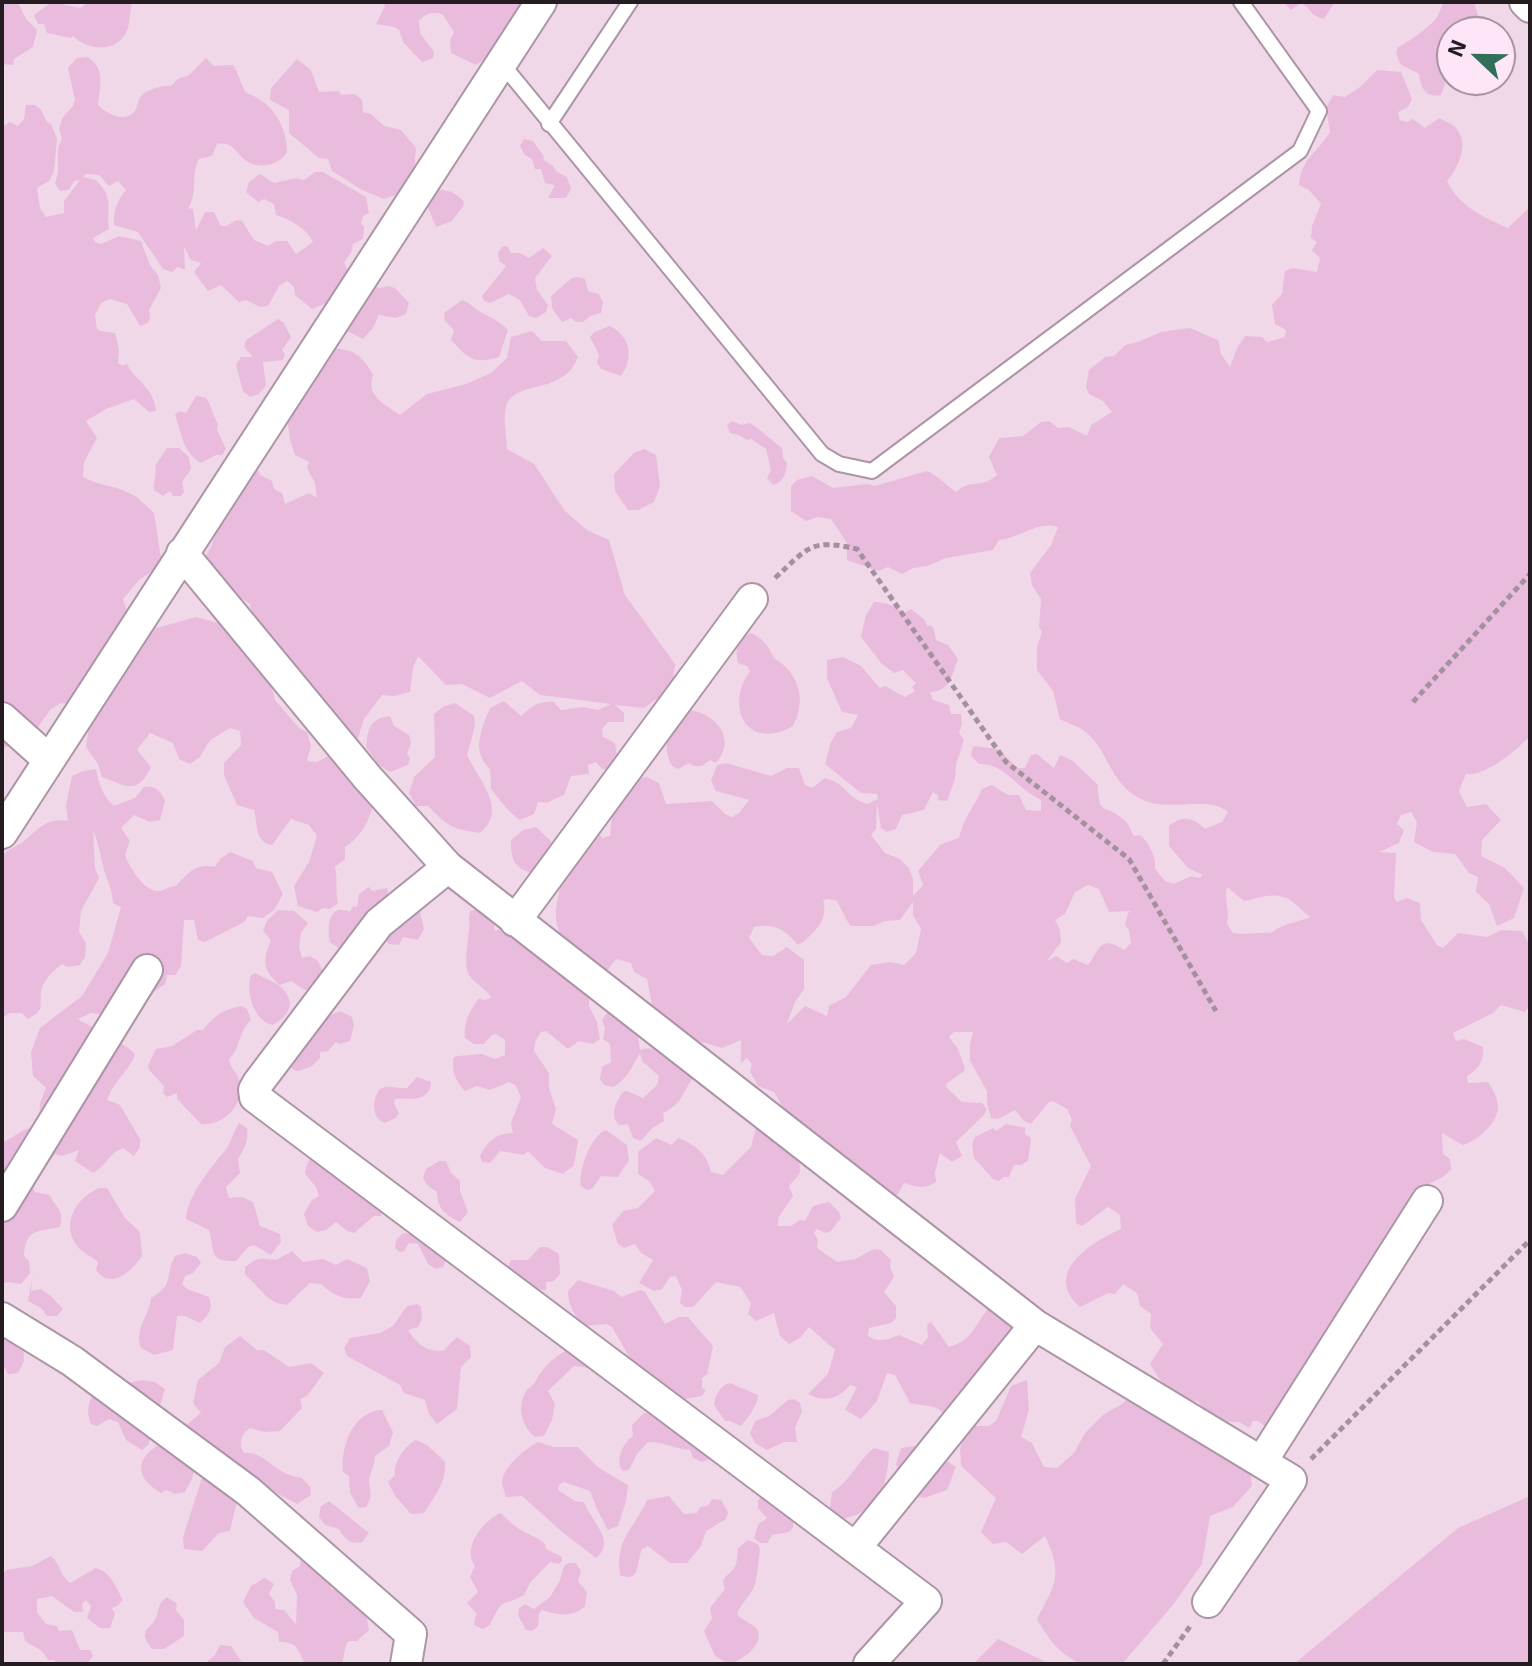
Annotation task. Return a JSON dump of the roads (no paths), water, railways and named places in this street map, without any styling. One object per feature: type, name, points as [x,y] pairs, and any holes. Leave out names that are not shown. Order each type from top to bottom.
[{"type":"street","points":[[2,833],[503,65],[541,2]]},
{"type":"street","points":[[1525,2],[1530,7]]},
{"type":"street","points":[[182,553],[367,777],[448,867],[1035,1325],[1291,1480],[1208,1602]]},
{"type":"street","points":[[515,921],[752,599]]},
{"type":"street","points":[[2,718],[49,760]]},
{"type":"street","points":[[448,867],[379,923],[258,1083],[254,1090],[255,1097],[926,1601],[869,1664]]},
{"type":"street","points":[[2,1206],[147,970]]},
{"type":"street","points":[[1262,1461],[1427,1201]]},
{"type":"street","points":[[2,1318],[72,1361],[248,1491],[411,1634],[406,1664]]},
{"type":"street","points":[[856,1547],[1035,1325]]},
{"type":"lane","points":[[549,124],[630,2]]},
{"type":"lane","points":[[503,65],[822,454],[839,464],[872,471],[1300,151],[1319,111],[1241,2]]}]
